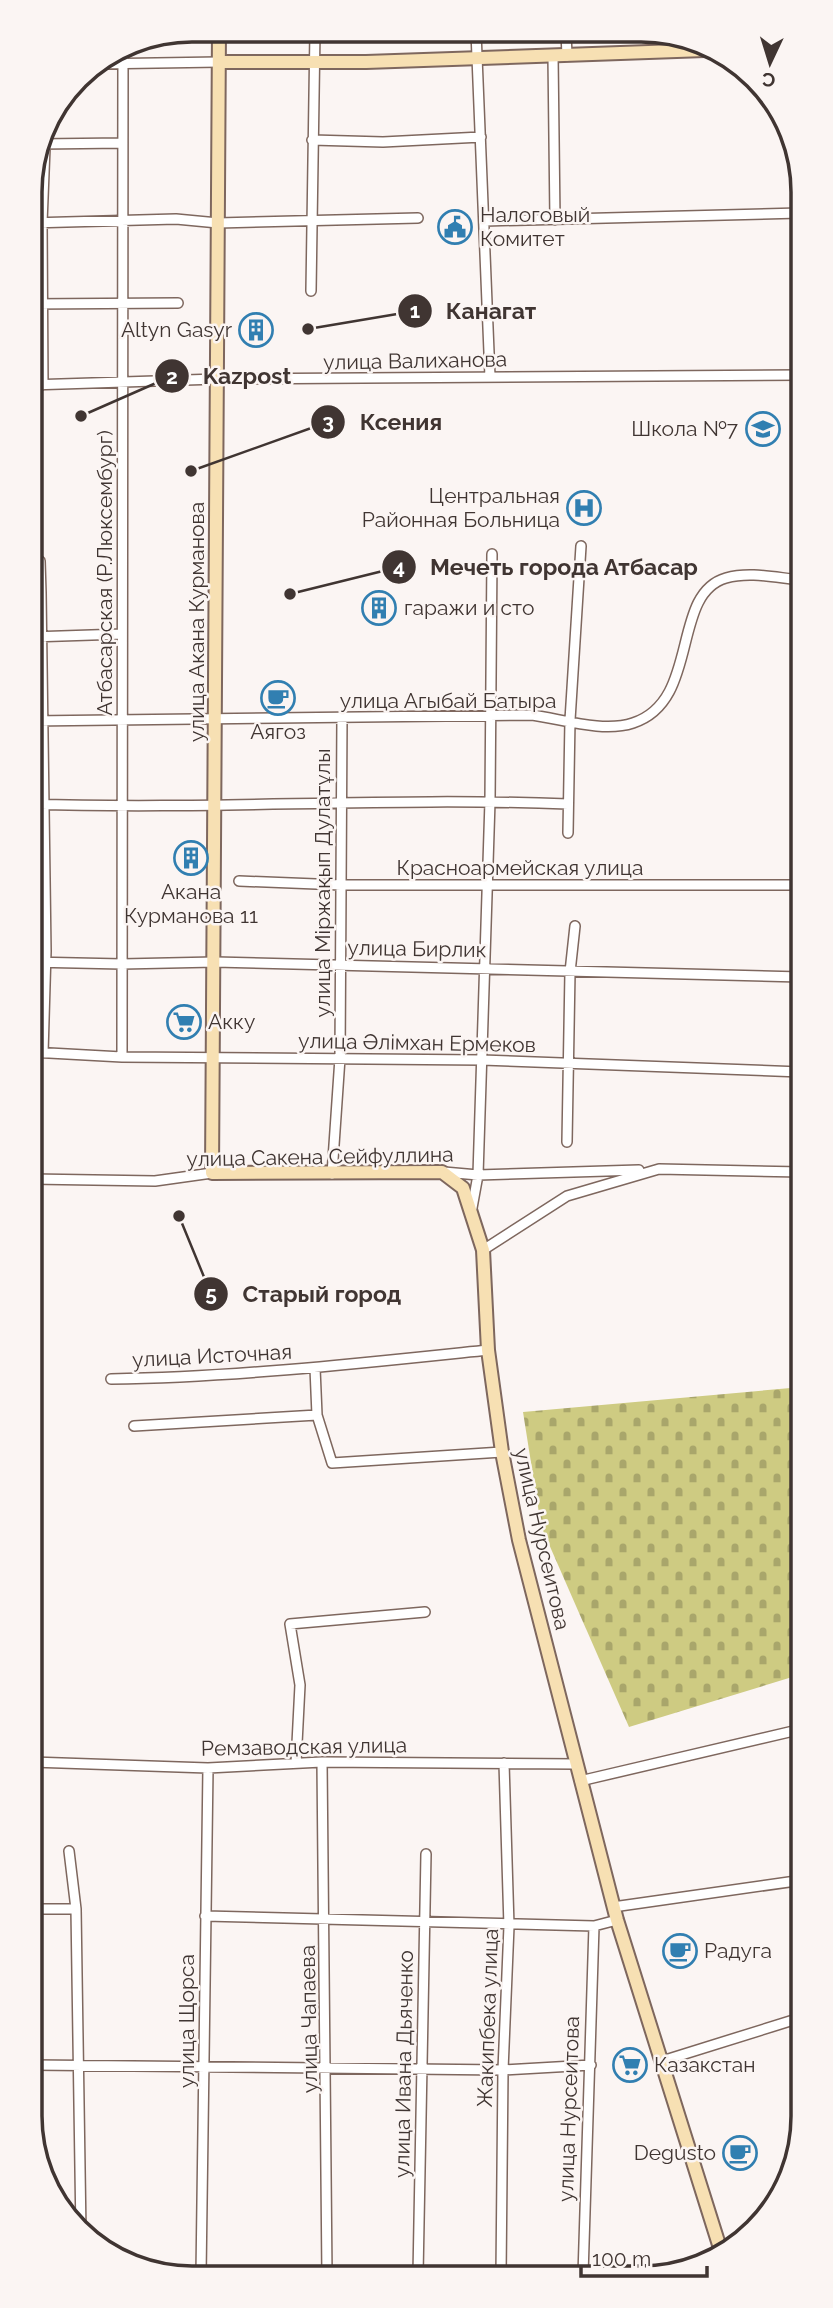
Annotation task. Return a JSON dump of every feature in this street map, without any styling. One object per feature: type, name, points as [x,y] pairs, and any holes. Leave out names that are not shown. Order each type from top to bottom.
[{"type":"main road","name":"улица Акана Курманова","points":[[212,1173],[219,42]]},
{"type":"main road","points":[[219,62],[478,59],[691,51]]},
{"type":"main road","name":"улица Сакена Сейфуллина","points":[[212,1173],[442,1172]]},
{"type":"main road","name":"улица Нурсеитова","points":[[442,1172],[463,1188],[472,1208],[483,1250],[488,1350],[502,1452],[519,1539],[613,1907],[719,2244]]},
{"type":"street","points":[[311,291],[310,221],[315,42]]},
{"type":"street","points":[[477,42],[490,377]]},
{"type":"street","points":[[566,42],[567,56]]},
{"type":"street","points":[[553,57],[555,220]]},
{"type":"street","name":"Атбасарская (Р.Люксембург)","points":[[122,1057],[123,59]]},
{"type":"street","points":[[114,64],[219,62]]},
{"type":"street","points":[[312,140],[383,142],[481,137]]},
{"type":"street","points":[[50,144],[123,143]]},
{"type":"street","points":[[43,176],[43,385]]},
{"type":"street","points":[[485,221],[791,213]]},
{"type":"street","points":[[42,223],[176,219],[218,223],[418,218]]},
{"type":"street","points":[[44,304],[178,303]]},
{"type":"street","name":"улица Валиханова","points":[[43,385],[217,379],[791,375]]},
{"type":"street","points":[[568,833],[570,720],[581,546]]},
{"type":"street","points":[[472,1208],[478,1175],[491,801],[492,554]]},
{"type":"street","name":"улица Агыбай Батыра","points":[[44,721],[122,722],[490,714],[532,715],[624,725],[651,715],[659,707],[675,681],[698,606],[704,595],[722,579],[750,575],[791,579]]},
{"type":"street","points":[[43,1053],[46,962],[42,636],[122,634]]},
{"type":"street","name":"улица Міржақып Дулатұлы","points":[[331,1174],[340,1058],[342,717]]},
{"type":"street","points":[[44,804],[341,805],[491,801],[568,804]]},
{"type":"street","name":"Красноармейская улица","points":[[239,881],[341,886],[791,886]]},
{"type":"street","points":[[567,1142],[571,1065],[570,972],[575,926]]},
{"type":"street","name":"улица Бирлик","points":[[42,962],[485,967],[570,972],[791,977]]},
{"type":"street","name":"улица Әлімхан Ермеков","points":[[43,1053],[122,1057],[482,1060],[791,1072]]},
{"type":"street","points":[[483,1250],[567,1196],[659,1169],[791,1172]]},
{"type":"street","name":"улица Сакена Сейфуллина","points":[[442,1172],[478,1175],[567,1174],[659,1169]]},
{"type":"street","name":"улица Сакена Сейфуллина","points":[[42,1179],[155,1181],[212,1173]]},
{"type":"street","name":"улица Источная","points":[[111,1379],[171,1378],[315,1368],[488,1350]]},
{"type":"street","name":"улица Источная","points":[[315,1368],[317,1415],[332,1463],[502,1452]]},
{"type":"street","points":[[134,1426],[317,1415]]},
{"type":"street","points":[[296,1763],[300,1685],[290,1625],[425,1612]]},
{"type":"street","points":[[580,1781],[791,1732]]},
{"type":"street","name":"Ремзаводская улица","points":[[42,1762],[208,1768],[322,1762],[576,1764]]},
{"type":"street","name":"улица Чапаева","points":[[322,1762],[327,2266]]},
{"type":"street","name":"Жакипбека улица","points":[[502,2266],[503,2070],[509,1926],[504,1763]]},
{"type":"street","name":"улица Щорса","points":[[201,2266],[208,1768]]},
{"type":"street","points":[[69,1851],[76,1909],[81,2216]]},
{"type":"street","name":"улица Ивана Дьяченко","points":[[418,2266],[426,1854]]},
{"type":"street","points":[[613,1907],[791,1882]]},
{"type":"street","points":[[42,1909],[76,1909]]},
{"type":"street","points":[[205,1916],[509,1926],[594,1926],[617,1920]]},
{"type":"street","name":"улица Нурсеитова","points":[[583,2266],[594,1926]]},
{"type":"street","points":[[662,2061],[791,2021]]},
{"type":"street","points":[[42,2066],[503,2070],[591,2065]]},
{"type":"green space","points":[[791,1388],[791,1677],[629,1727],[541,1526],[523,1412]]},
{"type":"place","name":"Налоговый Комитет","points":[[455,227]]},
{"type":"place","name":"Канагат","points":[[308,329]]},
{"type":"place","name":"Altyn Gasyr","points":[[256,330]]},
{"type":"place","name":"Kazpost","points":[[81,416]]},
{"type":"place","name":"Школа №7","points":[[763,429]]},
{"type":"place","name":"Ксения","points":[[191,471]]},
{"type":"place","name":"Центральная Районная Больница","points":[[584,508]]},
{"type":"place","name":"Мечеть города Атбасар","points":[[290,594]]},
{"type":"place","name":"гаражи и сто","points":[[379,608]]},
{"type":"place","name":"Аягоз","points":[[278,698]]},
{"type":"place","name":"Акана Курманова 11","points":[[191,858]]},
{"type":"place","name":"Акку","points":[[184,1022]]},
{"type":"place","name":"Старый город","points":[[179,1216]]},
{"type":"place","name":"Радуга","points":[[680,1951]]},
{"type":"place","name":"Казакстан","points":[[630,2065]]},
{"type":"place","name":"Degusto","points":[[740,2153]]}]
